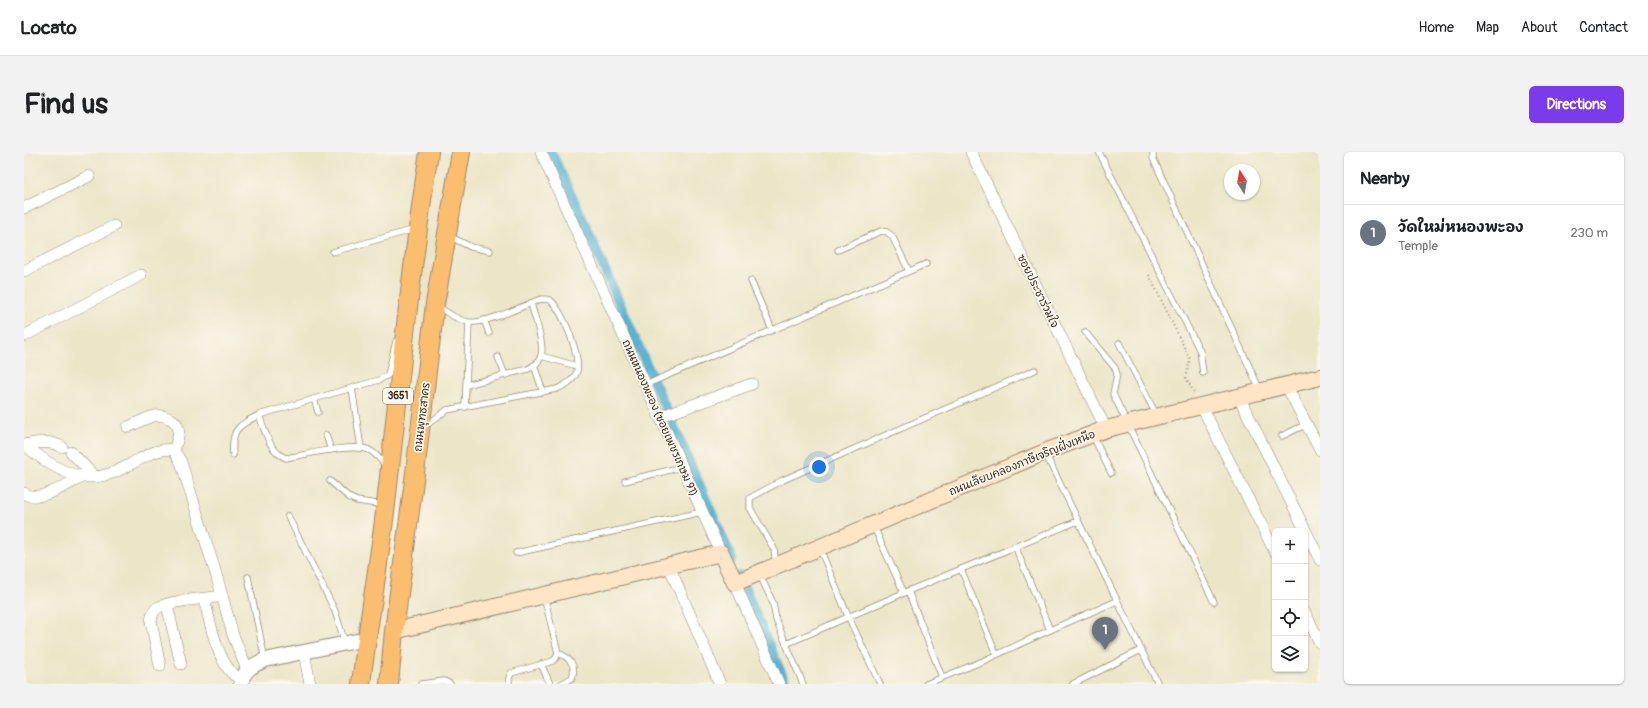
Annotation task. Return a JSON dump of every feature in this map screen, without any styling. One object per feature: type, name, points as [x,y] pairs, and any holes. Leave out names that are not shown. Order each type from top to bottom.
[{"type":"main road","name":"3651","points":[[361,684],[366,639],[386,506],[417,228],[429,152]]},
{"type":"main road","name":"ถนนพุทธสาคร","points":[[389,684],[394,631],[435,304],[461,152]]},
{"type":"main road","name":"ถนนเลียบคลองภาษีเจริญฝั่งเหนือ","points":[[735,583],[1045,452],[1099,431],[1320,377]]},
{"type":"main road","points":[[394,631],[721,553]]},
{"type":"main road","name":"ถนนหนองพะอง (ซอยเพชรเกษม 91)","points":[[721,553],[735,583]]},
{"type":"street","name":"ถนนหนองพะอง (ซอยเพชรเกษม 91)","points":[[541,152],[721,553]]},
{"type":"street","name":"ซอยประชาร่วมใจ","points":[[971,152],[1099,431]]},
{"type":"street","points":[[24,208],[89,176]]},
{"type":"street","points":[[24,271],[114,226]]},
{"type":"street","points":[[24,336],[141,275]]},
{"type":"street","points":[[659,417],[752,384]]},
{"type":"street","points":[[1286,385],[1320,450]]},
{"type":"street","points":[[1239,397],[1320,560]]},
{"type":"street","points":[[1209,403],[1272,545]]},
{"type":"street","points":[[128,427],[155,416],[165,416],[175,421],[178,426],[180,434],[174,450]]},
{"type":"street","points":[[24,444],[38,441],[58,444],[67,449],[95,477]]},
{"type":"street","points":[[24,444],[56,467],[82,477],[109,475],[158,450],[174,450]]},
{"type":"street","points":[[174,450],[181,462],[222,596],[243,678]]},
{"type":"street","points":[[24,493],[28,496],[40,497],[82,477]]},
{"type":"street","points":[[669,566],[720,684]]},
{"type":"street","name":"ถนนหนองพะอง (ซอยเพชรเกษม 91)","points":[[735,583],[780,684]]},
{"type":"street","points":[[160,666],[151,621],[152,614],[158,608],[167,605],[222,596]]},
{"type":"street","points":[[204,599],[214,639],[225,664],[232,673],[243,678]]},
{"type":"street","points":[[167,605],[180,664]]},
{"type":"street","points":[[1308,619],[1320,643]]},
{"type":"street","points":[[243,678],[254,664],[265,660],[366,639]]},
{"type":"street","points":[[304,652],[310,684]]},
{"type":"lane","points":[[1099,152],[1200,351],[1203,373]]},
{"type":"lane","points":[[1153,152],[1153,158],[1175,207],[1261,392]]},
{"type":"lane","points":[[333,252],[417,228]]},
{"type":"lane","points":[[838,250],[881,232],[887,232],[892,236],[909,271]]},
{"type":"lane","points":[[447,235],[470,248],[490,251]]},
{"type":"lane","points":[[645,385],[926,264]]},
{"type":"lane","points":[[398,330],[413,271]]},
{"type":"lane","points":[[751,281],[772,330]]},
{"type":"lane","points":[[420,429],[447,410],[557,389],[570,382],[577,372],[572,338],[556,306],[549,299],[541,299],[484,320],[469,322],[456,318],[435,304]]},
{"type":"lane","points":[[466,385],[528,369],[534,365],[541,356],[542,346],[531,303]]},
{"type":"lane","points":[[484,320],[489,333]]},
{"type":"lane","points":[[465,407],[469,322]]},
{"type":"lane","points":[[1085,332],[1115,368],[1117,374],[1113,394],[1214,602]]},
{"type":"lane","points":[[233,455],[232,438],[242,423],[259,415],[379,380],[388,375],[396,338]]},
{"type":"lane","points":[[1119,343],[1158,416]]},
{"type":"lane","points":[[541,356],[577,366]]},
{"type":"lane","points":[[498,357],[505,375]]},
{"type":"lane","points":[[534,365],[543,392]]},
{"type":"lane","points":[[776,565],[774,549],[750,508],[750,498],[783,480],[1035,370]]},
{"type":"lane","points":[[352,388],[361,448]]},
{"type":"lane","points":[[314,399],[318,412]]},
{"type":"lane","points":[[259,415],[272,447],[278,455],[286,458],[346,448],[361,448],[369,450],[375,454],[390,470]]},
{"type":"lane","points":[[1282,436],[1307,424]]},
{"type":"lane","points":[[1099,431],[1112,473]]},
{"type":"lane","points":[[326,435],[331,450]]},
{"type":"lane","points":[[1045,452],[1158,684]]},
{"type":"lane","points":[[625,481],[682,467]]},
{"type":"lane","points":[[330,481],[350,498],[357,501],[386,506]]},
{"type":"lane","points":[[516,553],[702,512]]},
{"type":"lane","points":[[288,516],[335,611],[346,644]]},
{"type":"lane","points":[[786,644],[848,616],[1015,546],[1078,522]]},
{"type":"lane","points":[[873,524],[906,592],[942,677]]},
{"type":"lane","points":[[1015,546],[1050,630]]},
{"type":"lane","points":[[819,547],[848,616],[880,684]]},
{"type":"lane","points":[[961,569],[996,654]]},
{"type":"lane","points":[[759,572],[773,603],[776,620],[804,684]]},
{"type":"lane","points":[[248,577],[265,660]]},
{"type":"lane","points":[[509,684],[511,673],[553,661],[558,653],[544,596]]},
{"type":"lane","points":[[926,684],[983,661],[1117,601]]},
{"type":"lane","points":[[1073,684],[1141,650]]},
{"type":"lane","points":[[558,653],[570,660],[574,670],[572,678],[561,684]]},
{"type":"lane","points":[[541,664],[550,684]]},
{"type":"lane","points":[[421,684],[444,681],[450,684]]},
{"type":"path","points":[[1149,276],[1190,359],[1186,378],[1209,403]]},
{"type":"waterway","points":[[551,152],[586,227],[732,559]]},
{"type":"waterway","points":[[739,576],[786,684]]},
{"type":"place","name":"วัดใหม่หนองพะอง","points":[[1105,650]]}]
